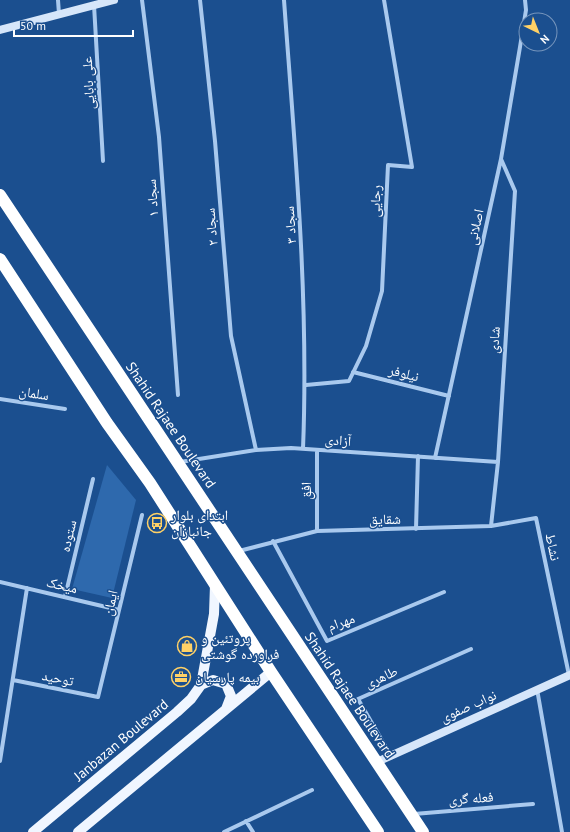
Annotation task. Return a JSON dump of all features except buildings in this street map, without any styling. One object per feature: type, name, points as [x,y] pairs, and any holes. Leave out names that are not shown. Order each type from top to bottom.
[{"type":"highway","name":"Shahid Rajaee Boulevard","points":[[0,195],[423,832]]},
{"type":"highway","points":[[0,259],[107,423],[150,483],[271,672],[378,832]]},
{"type":"main road","name":"Janbazan Boulevard","points":[[33,832],[177,712],[191,699],[201,686],[214,614],[215,585]]},
{"type":"main road","points":[[78,832],[271,672]]},
{"type":"main road","points":[[201,686],[213,680],[226,684],[231,696],[226,709]]},
{"type":"street","points":[[58,0],[59,14]]},
{"type":"street","points":[[0,30],[114,0]]},
{"type":"street","name":"سجاد ۱","points":[[142,0],[159,137],[178,395]]},
{"type":"street","name":"سجاد ۲","points":[[200,0],[231,336],[256,450]]},
{"type":"street","name":"سجاد ۳","points":[[284,0],[303,262],[306,385],[303,449]]},
{"type":"street","name":"رجایی","points":[[354,372],[366,346],[382,291],[388,164],[412,167],[384,0]]},
{"type":"street","name":"اصلانی","points":[[435,458],[501,159],[526,10],[525,0]]},
{"type":"street","name":"علی بابایی","points":[[94,5],[103,161]]},
{"type":"street","name":"شادی","points":[[491,526],[498,462],[515,191],[501,159]]},
{"type":"street","points":[[306,385],[349,381],[354,372]]},
{"type":"street","name":"نیلوفر","points":[[354,372],[449,396]]},
{"type":"street","name":"سلمان","points":[[0,399],[65,409]]},
{"type":"street","name":"آزادی","points":[[178,462],[256,450],[303,449],[498,462]]},
{"type":"street","name":"افق","points":[[317,450],[317,531]]},
{"type":"street","points":[[416,529],[418,456]]},
{"type":"street","name":"ستوده","points":[[65,597],[93,479]]},
{"type":"street","name":"ایمان","points":[[98,697],[142,515]]},
{"type":"street","name":"شقایق","points":[[237,552],[273,541],[317,531],[491,526],[536,518]]},
{"type":"street","name":"نشاط","points":[[536,518],[569,675]]},
{"type":"street","name":"مهرام","points":[[273,541],[328,641],[444,592]]},
{"type":"street","name":"میخک","points":[[0,582],[119,610]]},
{"type":"street","points":[[0,761],[27,588]]},
{"type":"street","name":"طاهری","points":[[391,756],[358,699],[471,649]]},
{"type":"street","name":"نواب صفوی","points":[[377,762],[569,675]]},
{"type":"street","name":"توحید","points":[[13,680],[98,697]]},
{"type":"street","points":[[537,689],[562,832]]},
{"type":"street","points":[[224,832],[312,790]]},
{"type":"street","name":"فعله گری","points":[[411,814],[533,804]]},
{"type":"street","points":[[246,821],[253,832]]},
{"type":"shaded area","points":[[107,465],[136,500],[112,598],[72,589]]},
{"type":"place","name":"ابتدای بلوار جانبازان","points":[[157,523]]},
{"type":"place","name":"پروتئین و فراورده گوشتی","points":[[187,646]]},
{"type":"place","name":"بیمه پارسیان","points":[[181,677]]}]
